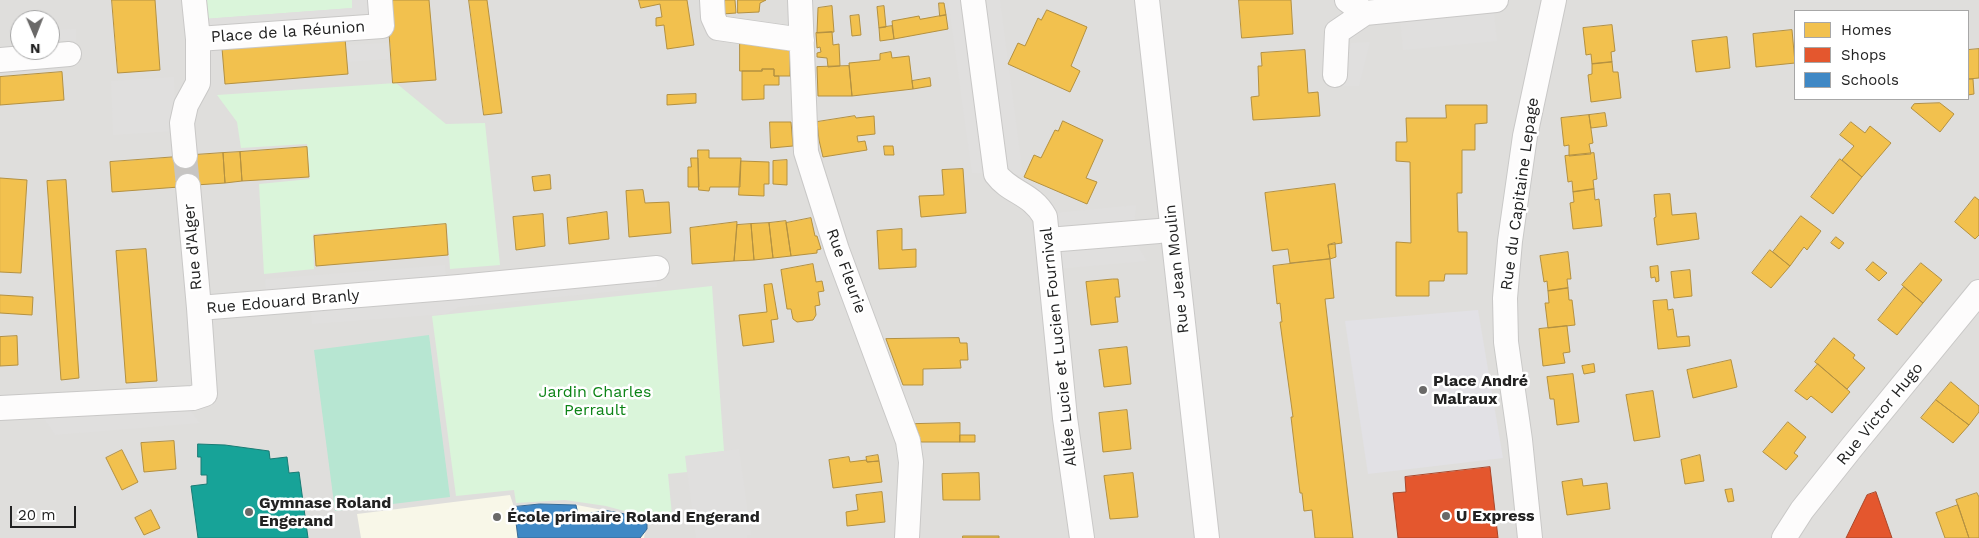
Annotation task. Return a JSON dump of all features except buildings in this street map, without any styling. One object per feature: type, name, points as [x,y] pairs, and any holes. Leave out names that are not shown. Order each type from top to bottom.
[{"type":"street","points":[[185,156],[182,123],[186,104],[198,83],[198,39],[194,0]]},
{"type":"street","name":"Place de la Réunion","points":[[198,39],[382,26],[380,0]]},
{"type":"street","points":[[712,0],[713,17],[718,28],[802,40]]},
{"type":"street","name":"Rue Fleurie","points":[[800,0],[806,152],[837,250],[908,440],[911,462],[907,538]]},
{"type":"street","name":"Allée Lucie et Lucien Fournival","points":[[973,0],[996,174],[1008,186],[1034,201],[1045,217],[1065,418],[1082,538]]},
{"type":"street","name":"Rue Jean Moulin","points":[[1147,0],[1207,538]]},
{"type":"street","points":[[1334,75],[1337,32],[1356,6],[1496,0]]},
{"type":"street","name":"Rue du Capitaine Lepage","points":[[1530,538],[1520,440],[1506,342],[1505,298],[1510,241],[1525,136],[1554,0]]},
{"type":"street","points":[[0,60],[69,54]]},
{"type":"street","name":"Rue d'Alger","points":[[188,186],[199,308]]},
{"type":"street","points":[[1048,240],[1159,231]]},
{"type":"street","name":"Rue Edouard Branly","points":[[0,408],[193,398],[205,394],[199,308],[458,287],[657,268]]},
{"type":"street","name":"Rue Victor Hugo","points":[[1784,538],[1802,510],[1979,292]]},
{"type":"shaded area","points":[[0,0],[1979,0],[1979,538],[0,538]]},
{"type":"shaded area","points":[[352,0],[369,0],[371,19],[205,32],[204,19],[352,8]]},
{"type":"shaded area","points":[[948,0],[1000,0],[1023,175],[972,173]]},
{"type":"shaded area","points":[[1494,12],[1497,41],[1403,50],[1400,21]]},
{"type":"shaded area","points":[[76,29],[76,46],[60,47],[60,30]]},
{"type":"shaded area","points":[[1370,42],[1359,86],[1342,86],[1351,43]]},
{"type":"shaded area","points":[[388,43],[389,59],[346,62],[345,45]]},
{"type":"shaded area","points":[[174,77],[176,131],[113,135],[111,81]]},
{"type":"shaded area","points":[[1136,205],[1133,238],[1147,261],[1057,269],[1054,213]]},
{"type":"shaded area","points":[[445,265],[447,296],[656,274],[657,287],[459,307],[446,314],[312,324],[309,292],[266,295],[265,279]]},
{"type":"shaded area","name":"Place André Malraux","points":[[1478,310],[1503,458],[1368,474],[1345,321]]},
{"type":"shaded area","points":[[188,407],[200,423],[55,435],[44,419]]},
{"type":"shaded area","points":[[739,449],[751,535],[747,535],[747,538],[696,538],[685,456]]},
{"type":"shaded area","name":"École primaire Roland Engerand","points":[[510,495],[514,507],[540,504],[572,504],[638,517],[646,524],[644,538],[361,538],[357,514]]},
{"type":"green space","points":[[202,0],[352,0],[353,8],[204,19]]},
{"type":"green space","points":[[396,83],[446,124],[485,123],[500,265],[450,269],[447,224],[313,234],[314,269],[264,274],[259,184],[310,179],[307,144],[241,148],[237,122],[217,95]]},
{"type":"green space","name":"Jardin Charles Perrault","points":[[712,286],[724,451],[686,456],[687,472],[668,474],[672,515],[650,518],[606,506],[565,500],[516,503],[514,490],[456,496],[432,316]]},
{"type":"green space","points":[[429,335],[450,497],[335,511],[314,350]]},
{"type":"tunnel","points":[[185,156],[188,186]]},
{"type":"place","name":"Place André Malraux","points":[[1423,390]]},
{"type":"place","name":"Gymnase Roland Engerand","points":[[249,512]]},
{"type":"place","name":"U Express","points":[[1446,516]]},
{"type":"place","name":"École primaire Roland Engerand","points":[[497,517]]}]
